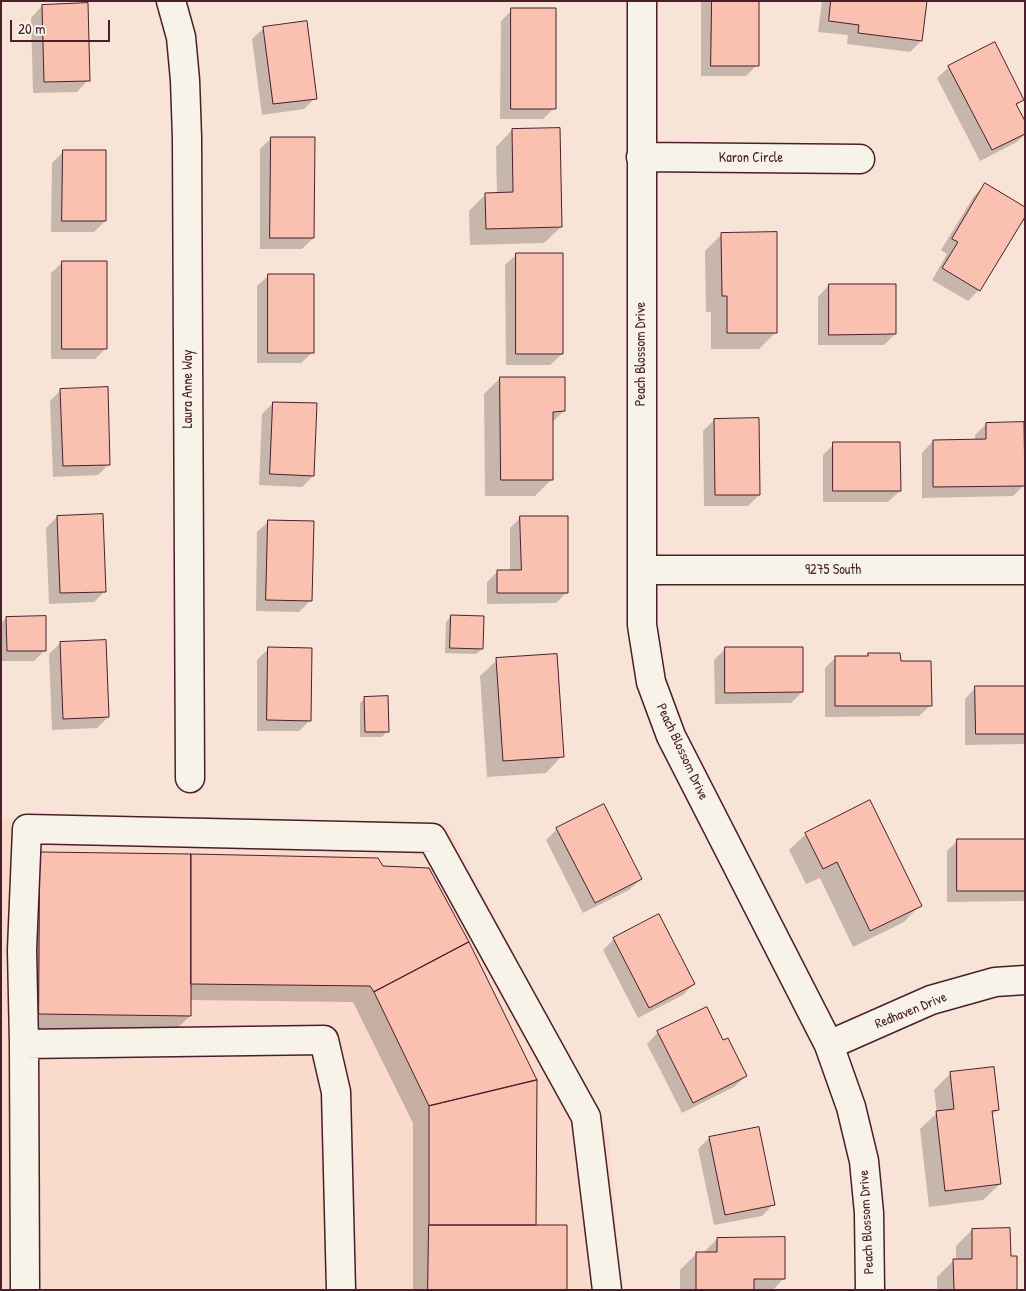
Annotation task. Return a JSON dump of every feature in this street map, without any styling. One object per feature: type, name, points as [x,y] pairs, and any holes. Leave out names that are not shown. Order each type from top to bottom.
[{"type":"street","name":"Laura Anne Way","points":[[171,1],[181,37],[187,138],[190,778]]},
{"type":"street","name":"Peach Blossom Drive","points":[[642,1],[642,626],[651,682],[672,736],[829,1045],[851,1107],[864,1161],[869,1213],[870,1290]]},
{"type":"street","name":"Karon Circle","points":[[641,157],[860,159]]},
{"type":"street","name":"9275 South","points":[[642,570],[1025,570]]},
{"type":"street","points":[[25,1290],[22,950],[27,829],[432,838],[586,1117],[607,1290]]},
{"type":"street","name":"Redhaven Drive","points":[[829,1045],[931,1000],[996,982],[1025,980]]},
{"type":"street","points":[[24,1044],[324,1040],[336,1092],[341,1290]]},
{"type":"shaded area","points":[[1,818],[446,823],[609,1137],[622,1290],[1,1290]]},
{"type":"building","points":[[712,1],[759,1],[759,66],[711,66]]},
{"type":"building","points":[[831,1],[927,1],[922,41],[858,33],[859,25],[829,21]]},
{"type":"building","points":[[88,3],[90,81],[44,82],[42,5]]},
{"type":"building","points":[[511,8],[556,8],[556,109],[511,109]]},
{"type":"building","points":[[307,21],[317,99],[273,104],[263,27]]},
{"type":"building","points":[[995,42],[1024,100],[1016,104],[1025,121],[1025,134],[992,150],[948,66]]},
{"type":"building","points":[[560,128],[562,227],[486,229],[485,193],[513,192],[512,129]]},
{"type":"building","points":[[271,137],[315,137],[314,238],[270,238]]},
{"type":"building","points":[[63,150],[106,150],[106,221],[62,221]]},
{"type":"building","points":[[985,183],[1025,207],[1025,217],[980,291],[942,268],[958,242],[952,239]]},
{"type":"building","points":[[777,232],[777,333],[727,333],[727,296],[722,296],[721,233]]},
{"type":"building","points":[[516,253],[563,253],[563,354],[516,354]]},
{"type":"building","points":[[62,261],[107,261],[107,349],[62,349]]},
{"type":"building","points":[[268,274],[314,274],[314,353],[268,353]]},
{"type":"building","points":[[829,284],[896,284],[896,334],[829,335]]},
{"type":"building","points":[[500,377],[565,377],[565,411],[553,412],[553,480],[501,480]]},
{"type":"building","points":[[108,387],[110,465],[63,466],[60,389]]},
{"type":"building","points":[[273,402],[317,403],[314,476],[270,474]]},
{"type":"building","points":[[759,418],[760,495],[715,495],[714,419]]},
{"type":"building","points":[[1024,422],[1025,486],[933,487],[933,440],[986,439],[986,423]]},
{"type":"building","points":[[833,442],[900,442],[901,491],[833,491]]},
{"type":"building","points":[[103,514],[106,592],[60,593],[57,516]]},
{"type":"building","points":[[520,516],[568,516],[568,593],[497,593],[497,570],[521,570]]},
{"type":"building","points":[[268,520],[314,521],[312,601],[266,600]]},
{"type":"building","points":[[451,615],[484,616],[483,649],[450,648]]},
{"type":"building","points":[[46,616],[46,651],[7,651],[6,617]]},
{"type":"building","points":[[106,640],[109,717],[63,719],[60,642]]},
{"type":"building","points":[[268,647],[312,648],[311,721],[267,720]]},
{"type":"building","points":[[725,647],[803,647],[803,692],[725,693]]},
{"type":"building","points":[[868,653],[900,653],[901,661],[931,661],[932,706],[835,706],[835,656],[868,656]]},
{"type":"building","points":[[557,654],[564,757],[503,761],[496,658]]},
{"type":"building","points":[[975,686],[1025,686],[1025,734],[976,734]]},
{"type":"building","points":[[388,696],[389,732],[365,732],[364,697]]},
{"type":"building","points":[[870,800],[922,906],[870,931],[837,862],[823,869],[805,833]]},
{"type":"building","points":[[604,804],[642,879],[595,903],[556,828]]},
{"type":"building","points":[[957,839],[1025,839],[1025,891],[957,891]]},
{"type":"building","points":[[40,852],[191,854],[191,1016],[39,1014]]},
{"type":"building","points":[[191,854],[378,858],[383,866],[429,868],[469,942],[374,992],[370,986],[191,984]]},
{"type":"building","points":[[659,914],[695,984],[649,1008],[613,938]]},
{"type":"building","points":[[469,942],[537,1080],[429,1106],[374,992]]},
{"type":"building","points":[[707,1007],[723,1040],[728,1038],[747,1076],[693,1103],[657,1031]]},
{"type":"building","points":[[994,1067],[999,1110],[992,1111],[1001,1184],[945,1191],[936,1111],[954,1109],[950,1072]]},
{"type":"building","points":[[537,1080],[536,1225],[429,1225],[429,1106]]},
{"type":"building","points":[[759,1127],[775,1205],[725,1215],[709,1137]]},
{"type":"building","points":[[429,1225],[567,1225],[567,1290],[428,1290]]},
{"type":"building","points":[[1010,1228],[1011,1256],[1017,1256],[1017,1290],[954,1290],[953,1259],[972,1259],[972,1229]]},
{"type":"building","points":[[785,1237],[785,1279],[754,1279],[754,1290],[696,1290],[696,1252],[717,1252],[717,1238]]}]
